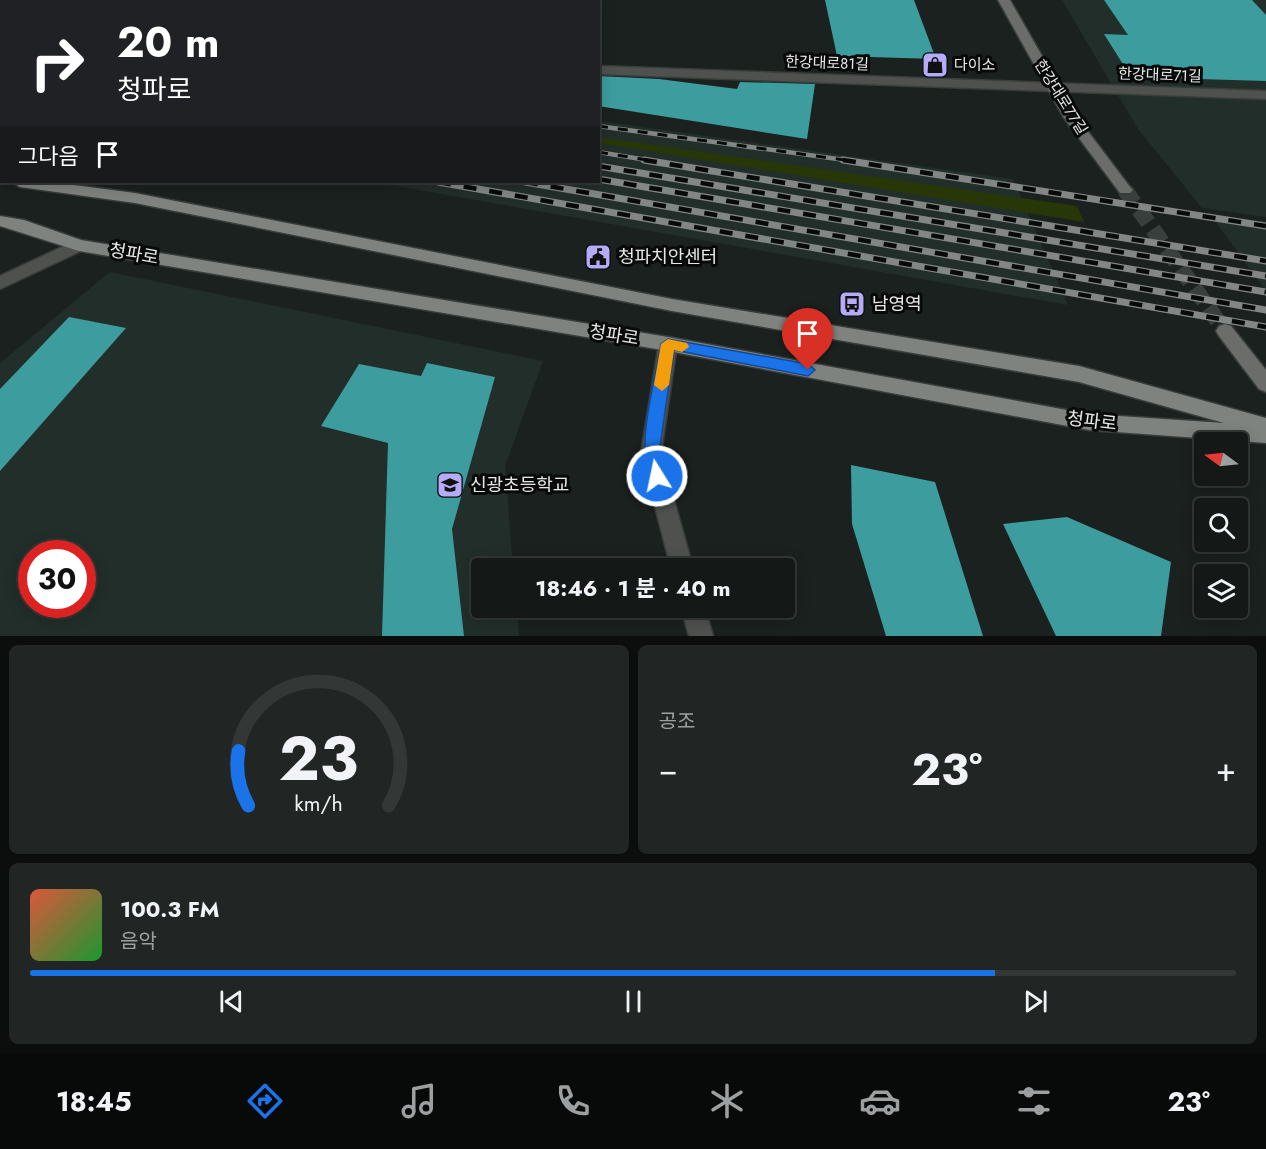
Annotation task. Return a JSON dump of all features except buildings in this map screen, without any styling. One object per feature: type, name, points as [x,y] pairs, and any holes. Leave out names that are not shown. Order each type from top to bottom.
[{"type":"main road","name":"한강대로77길","points":[[1004,0],[1071,118],[1125,190]]},
{"type":"main road","points":[[27,183],[135,198],[672,305],[1079,374],[1266,426]]},
{"type":"main road","name":"청파로","points":[[0,221],[79,245],[668,344],[1089,422],[1266,434]]},
{"type":"main road","points":[[1225,331],[1266,384]]},
{"type":"street","name":"한강대로81길","points":[[600,70],[1054,88]]},
{"type":"street","name":"한강대로71길","points":[[1054,88],[1266,95]]},
{"type":"street","points":[[0,283],[79,245]]},
{"type":"street","points":[[668,344],[651,453],[679,558]]},
{"type":"street","points":[[696,618],[701,636]]},
{"type":"shaded area","points":[[1062,0],[1266,0],[1266,217],[1202,208],[1138,129]]},
{"type":"shaded area","points":[[600,121],[1013,179],[1068,305],[380,183],[600,183]]},
{"type":"shaded area","points":[[1210,214],[1266,222],[1266,291]]},
{"type":"shaded area","points":[[110,272],[543,361],[505,466],[512,558],[471,558],[471,618],[518,618],[519,636],[0,636],[0,363]]},
{"type":"green space","points":[[600,137],[1077,206],[1084,222],[600,143]]},
{"type":"tunnel","points":[[1125,190],[1225,331]]},
{"type":"railway","points":[[600,126],[852,161]]},
{"type":"railway","points":[[600,152],[653,161]]},
{"type":"railway","points":[[644,160],[1266,261]]},
{"type":"railway","points":[[843,160],[1266,226]]},
{"type":"railway","points":[[600,166],[1266,276]]},
{"type":"railway","points":[[600,179],[1266,292]]},
{"type":"railway","points":[[444,183],[1266,327]]},
{"type":"railway","points":[[531,183],[1266,310]]},
{"type":"slow traffic","points":[[662,385],[668,344],[682,347]]},
{"type":"place","name":"다이소","points":[[935,65]]},
{"type":"place","name":"청파치안센터","points":[[598,257]]},
{"type":"place","name":"남영역","points":[[852,304]]},
{"type":"place","name":"신광초등학교","points":[[450,485]]},
{"type":"route","points":[[657,476],[651,453],[668,344],[808,370]]}]
